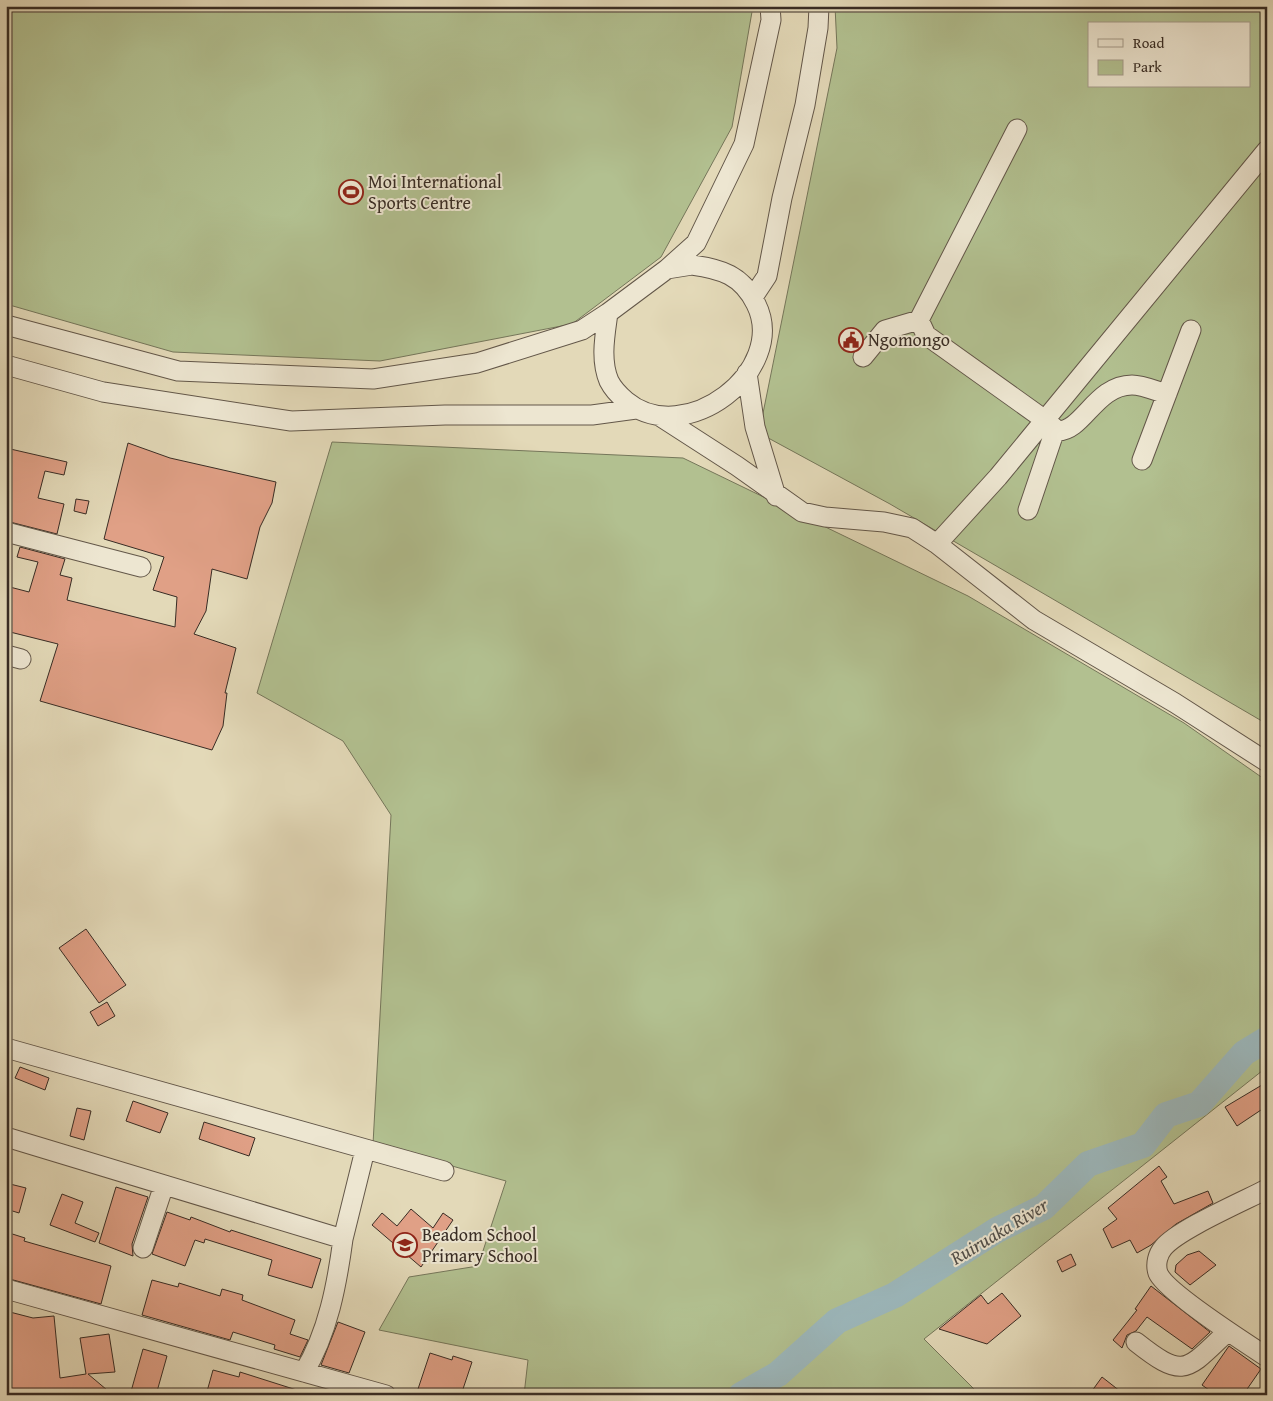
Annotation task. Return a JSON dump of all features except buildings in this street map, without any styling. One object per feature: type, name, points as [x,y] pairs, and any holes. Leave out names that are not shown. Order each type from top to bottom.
[{"type":"street","points":[[8,327],[178,371],[373,380],[477,363],[582,330],[668,269],[696,243],[744,144],[771,20],[770,6]]},
{"type":"street","points":[[753,297],[767,276],[782,198],[805,105],[818,28],[819,6]]},
{"type":"street","points":[[863,357],[885,330],[919,320],[1017,129]]},
{"type":"street","points":[[937,544],[998,477],[1050,425],[1267,150]]},
{"type":"street","points":[[661,417],[681,417],[709,407],[733,389],[748,373],[762,339],[762,316],[753,297],[737,278],[717,268],[692,265],[668,269]]},
{"type":"street","points":[[608,313],[604,344],[605,366],[610,382],[620,395],[636,409],[661,417],[737,466],[776,496],[802,512],[907,526],[937,544],[1034,620],[1175,703],[1267,762]]},
{"type":"street","points":[[919,320],[926,335],[1062,432],[1071,426],[1102,396],[1119,386],[1134,385],[1167,394]]},
{"type":"street","points":[[1142,460],[1191,330]]},
{"type":"street","points":[[6,365],[103,392],[290,421],[445,415],[592,415],[636,409]]},
{"type":"street","points":[[748,373],[755,426],[776,496]]},
{"type":"street","points":[[1028,510],[1050,425]]},
{"type":"street","points":[[6,532],[141,567]]},
{"type":"street","points":[[6,1048],[444,1171]]},
{"type":"street","points":[[6,1137],[343,1239]]},
{"type":"street","points":[[304,1372],[313,1358],[331,1311],[331,1296],[343,1239],[365,1150]]},
{"type":"street","points":[[143,1248],[164,1185]]},
{"type":"street","points":[[1267,1189],[1171,1240],[1158,1256],[1157,1267],[1163,1281],[1227,1332],[1267,1357]]},
{"type":"street","points":[[6,1289],[386,1395]]},
{"type":"street","points":[[1136,1342],[1167,1365],[1182,1368],[1200,1358],[1227,1332]]},
{"type":"green space","name":"Moi International Sports Centre","points":[[6,6],[753,6],[732,127],[661,257],[572,324],[380,361],[173,352],[6,304]]},
{"type":"green space","points":[[835,6],[1267,6],[1267,724],[890,504],[759,433],[837,48]]},
{"type":"green space","points":[[332,442],[683,458],[968,596],[1184,723],[1267,781],[1267,1067],[924,1339],[980,1395],[524,1395],[528,1360],[379,1330],[409,1277],[478,1266],[506,1181],[373,1144],[391,815],[343,741],[257,693]]},
{"type":"waterway","name":"Ruiruaka River","points":[[741,1395],[778,1374],[837,1321],[895,1295],[997,1230],[1044,1207],[1088,1164],[1143,1145],[1166,1115],[1199,1104],[1244,1053],[1267,1039]]},
{"type":"place","name":"Moi International Sports Centre","points":[[351,192]]},
{"type":"place","name":"Ngomongo","points":[[851,340]]},
{"type":"place","name":"Beadom School Primary School","points":[[405,1245]]}]
